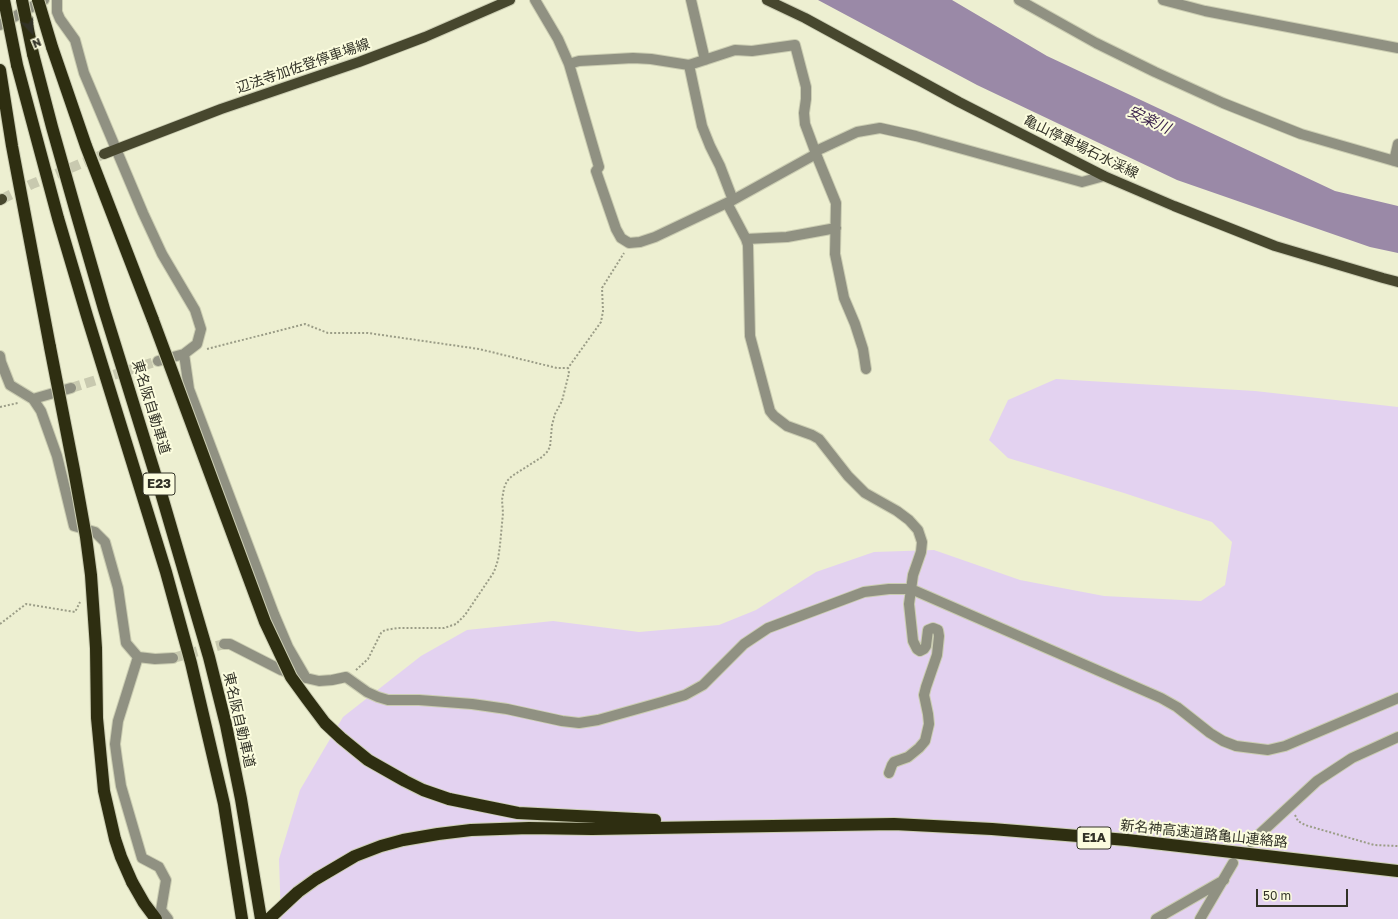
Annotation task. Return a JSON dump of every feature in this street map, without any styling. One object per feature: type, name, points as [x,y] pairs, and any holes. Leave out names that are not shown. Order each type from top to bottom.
[{"type":"highway","name":"E23","points":[[4,0],[17,65],[58,218],[166,572],[191,663],[224,804],[242,919]]},
{"type":"highway","name":"東名阪自動車道","points":[[22,0],[33,54],[76,212],[104,309],[182,560],[209,657],[226,725],[241,799],[261,919]]},
{"type":"highway","points":[[38,0],[52,47],[86,146],[153,320],[265,622],[291,677],[325,723],[368,760],[411,784],[449,799],[518,813],[567,817],[790,826]]},
{"type":"highway","points":[[0,73],[12,146],[86,538],[91,575],[96,648],[97,718],[104,791],[110,822],[121,857],[144,903],[156,919]]},
{"type":"highway","name":"新名神高速道路亀山連絡路","points":[[790,826],[894,824],[992,830],[1127,840],[1398,871]]},
{"type":"highway","points":[[269,919],[298,892],[316,879],[355,856],[381,846],[403,840],[471,830],[529,828],[592,829],[790,826]]},
{"type":"main road","name":"辺法寺加佐登停車場線","points":[[104,154],[220,109],[359,62],[510,0]]},
{"type":"main road","name":"亀山停車場石水渓線","points":[[767,0],[805,18],[959,102],[1104,176],[1174,206],[1275,246],[1398,282]]},
{"type":"street","points":[[0,25],[44,0]]},
{"type":"street","points":[[57,0],[57,12],[60,19],[75,40],[84,73],[143,213],[162,254],[195,310],[201,328],[198,344],[184,354],[158,361]]},
{"type":"street","points":[[536,0],[558,39],[569,64],[599,167],[596,171],[616,229],[621,238],[629,243],[640,242],[655,237],[730,202],[816,153],[858,132],[880,128],[916,136],[1082,182],[1104,176]]},
{"type":"street","points":[[691,0],[705,60]]},
{"type":"street","points":[[1018,0],[1096,43],[1155,72],[1222,103],[1301,134],[1396,161],[1398,144]]},
{"type":"street","points":[[1163,0],[1205,11],[1398,48]]},
{"type":"street","points":[[569,64],[579,61],[633,58],[651,59],[689,65],[735,50],[752,51],[794,45],[806,87],[804,113],[806,124],[836,204],[835,254],[844,298],[856,324],[863,349],[866,369]]},
{"type":"street","points":[[689,65],[702,126],[730,202],[748,245],[750,336],[770,411],[787,426],[819,439],[848,476],[865,493],[897,511],[914,526],[922,542],[921,552],[913,575],[909,604],[913,641],[916,649],[920,651],[924,649],[928,638],[928,630],[933,628],[938,630],[939,646],[924,695],[929,724],[925,741],[908,757],[894,762],[889,773]]},
{"type":"street","points":[[746,239],[787,237],[836,228]]},
{"type":"street","points":[[184,354],[189,389],[274,614],[288,647],[306,678]]},
{"type":"street","points":[[0,356],[10,385],[33,399],[41,410],[57,456],[74,526],[95,532],[105,542],[118,588],[126,643],[138,657],[155,659],[173,658]]},
{"type":"street","points":[[33,399],[71,388]]},
{"type":"street","points":[[224,644],[230,644],[282,670],[306,678],[319,681],[346,677],[367,692],[388,700],[419,700],[472,704],[579,723],[598,720],[662,702],[685,695],[703,686],[744,644],[768,628],[864,592],[889,589],[911,589],[1161,698],[1176,707],[1210,733],[1223,741],[1236,746],[1268,750],[1285,746],[1398,698]]},
{"type":"street","points":[[138,657],[118,721],[115,744],[121,786],[142,858],[159,867],[166,880],[161,910],[168,919]]},
{"type":"street","points":[[1251,842],[1317,781],[1352,758],[1398,737]]},
{"type":"street","points":[[1200,919],[1233,863]]},
{"type":"street","points":[[1156,919],[1224,880]]},
{"type":"path","points":[[346,677],[360,668],[368,660],[380,633],[385,630],[398,628],[444,628],[456,624],[465,615],[494,572],[500,545],[504,513],[502,500],[504,488],[507,481],[518,471],[542,457],[550,447],[552,425],[555,414],[562,401],[569,373],[568,368],[601,322],[602,288],[629,243]]},
{"type":"path","points":[[198,344],[201,350],[305,324],[328,333],[368,333],[471,348],[557,368],[568,368]]},
{"type":"path","points":[[0,624],[26,604],[75,612],[82,597]]},
{"type":"path","points":[[1291,804],[1298,821],[1305,825],[1374,845],[1398,846]]},
{"type":"shaded area","points":[[1056,379],[1255,391],[1398,407],[1398,919],[281,919],[279,859],[300,790],[343,717],[421,656],[467,630],[553,621],[639,632],[719,625],[756,610],[816,572],[874,552],[934,550],[1020,580],[1104,596],[1201,601],[1225,585],[1232,542],[1212,522],[1124,493],[1008,458],[989,440],[1008,400]]},
{"type":"water","name":"安楽川","points":[[818,0],[952,0],[1047,56],[1335,191],[1398,206],[1398,253],[1370,247],[1177,180],[977,85]]},
{"type":"tunnel","points":[[2,199],[32,184],[104,154]]},
{"type":"tunnel","points":[[71,388],[158,361]]},
{"type":"tunnel","points":[[173,658],[224,644]]}]
